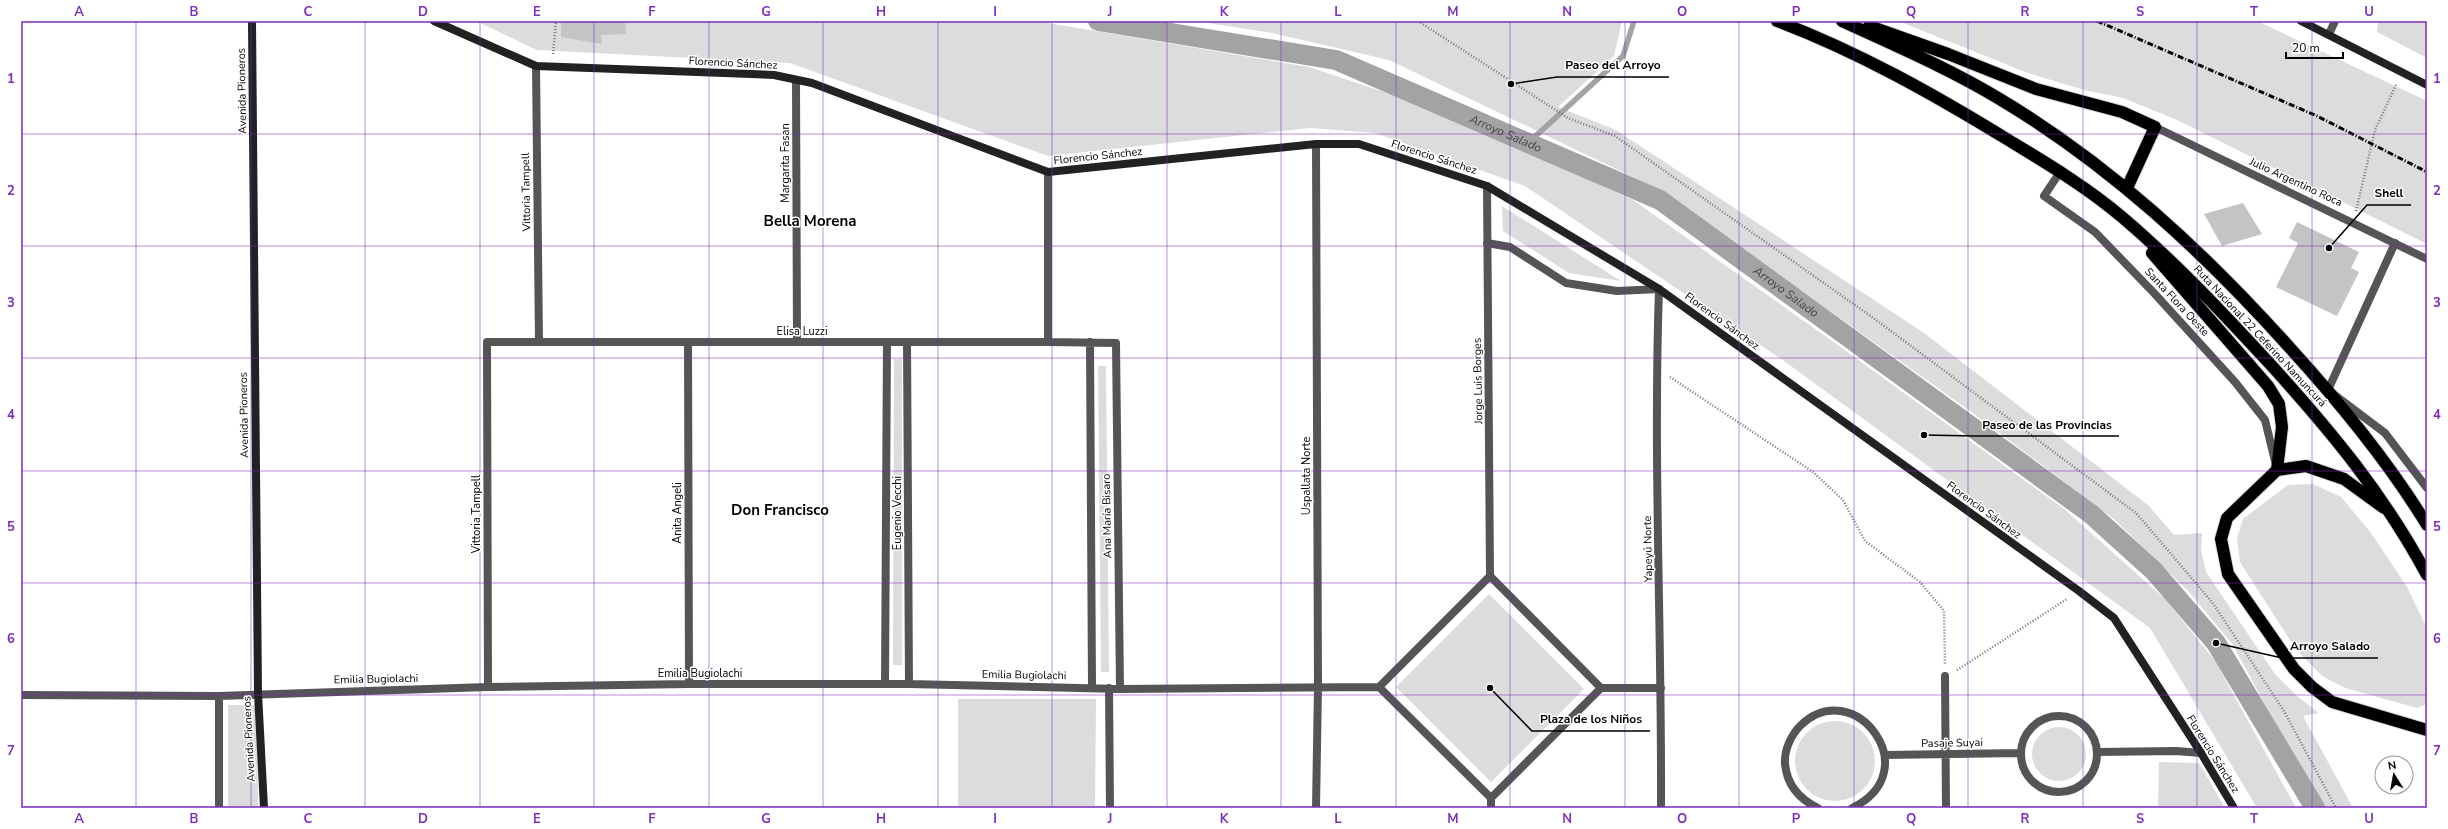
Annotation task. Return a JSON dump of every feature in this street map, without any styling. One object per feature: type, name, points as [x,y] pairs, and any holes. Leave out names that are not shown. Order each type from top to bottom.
[{"type":"highway","name":"Ruta Nacional 22 Ceferino Namuncurá","points":[[1777,21],[1831,42],[1948,102],[2060,172],[2120,215],[2197,285],[2323,422],[2370,482],[2391,513],[2427,575]]},
{"type":"highway","name":"Ruta Nacional 22 Ceferino Namuncurá","points":[[1842,21],[1914,54],[1997,97],[2065,141],[2127,188],[2197,251],[2266,321],[2328,390],[2390,467],[2427,526]]},
{"type":"highway","points":[[1856,21],[1948,54],[2036,89],[2122,112],[2155,127],[2127,188]]},
{"type":"highway","points":[[2120,215],[2268,386],[2279,404],[2282,426],[2277,470]]},
{"type":"highway","points":[[2391,513],[2344,478],[2306,466],[2277,470],[2227,518],[2221,539],[2228,574],[2294,669],[2312,686],[2332,702],[2427,730]]},
{"type":"street","name":"Avenida Pioneros","points":[[252,21],[258,693],[264,808]]},
{"type":"street","name":"Florencio Sánchez","points":[[434,21],[536,66],[774,75],[812,83],[1048,172],[1316,144],[1358,144],[1487,186],[1659,289],[2079,591],[2114,618],[2201,753],[2234,808]]},
{"type":"street","points":[[2301,21],[2427,85]]},
{"type":"street","points":[[2329,34],[2335,21]]},
{"type":"street","name":"Vittoria Tampell","points":[[536,66],[539,342]]},
{"type":"street","name":"Margarita Fasan","points":[[796,80],[797,341]]},
{"type":"street","name":"Julio Argentino Roca","points":[[2155,127],[2354,222],[2427,259]]},
{"type":"street","name":"Uspallata Norte","points":[[1316,144],[1318,687],[1316,808]]},
{"type":"street","points":[[1048,172],[1048,342]]},
{"type":"street","name":"Santa Flora Oeste","points":[[2060,172],[2044,196],[2095,232],[2154,293],[2235,382],[2265,420],[2277,470]]},
{"type":"street","name":"Jorge Luis Borges","points":[[1487,186],[1490,576]]},
{"type":"street","points":[[1488,243],[1510,247],[1566,283],[1617,291],[1659,289]]},
{"type":"street","points":[[2395,243],[2328,390],[2385,433],[2427,488]]},
{"type":"street","name":"Yapeyú Norte","points":[[1659,289],[1656,368],[1661,688],[1661,808]]},
{"type":"street","name":"Elisa Luzzi","points":[[487,342],[797,341],[1116,343]]},
{"type":"street","name":"Vittoria Tampell","points":[[487,342],[488,687]]},
{"type":"street","name":"Anita Angeli","points":[[688,342],[688,684]]},
{"type":"street","name":"Eugenio Vecchi","points":[[884,684],[887,342]]},
{"type":"street","name":"Eugenio Vecchi","points":[[907,342],[909,684]]},
{"type":"street","name":"Ana María Bisaro","points":[[1090,342],[1092,688]]},
{"type":"street","name":"Ana María Bisaro","points":[[1116,343],[1120,689]]},
{"type":"street","points":[[1492,798],[1380,687],[1490,576],[1601,688],[1661,688]]},
{"type":"street","points":[[1945,676],[1946,808]]},
{"type":"street","name":"Emilia Bugiolachi","points":[[21,695],[219,696],[258,693],[488,687],[688,684],[909,684],[1120,689],[1380,687]]},
{"type":"street","points":[[1109,688],[1110,808]]},
{"type":"street","points":[[1491,808],[1492,798],[1601,688]]},
{"type":"street","points":[[219,696],[219,808]]},
{"type":"street","points":[[1818,808],[1807,803],[1796,793],[1788,778],[1785,762],[1787,746],[1795,731],[1807,720],[1822,713],[1838,711],[1854,715],[1868,724],[1879,736],[1885,755],[1882,780],[1864,803],[1852,808]]},
{"type":"street","points":[[2062,715],[2075,719],[2086,726],[2093,737],[2097,752],[2096,762],[2092,774],[2084,783],[2073,790],[2061,792],[2049,791],[2028,778],[2022,767],[2020,753],[2022,742],[2028,730],[2037,722],[2049,717],[2062,715]]},
{"type":"street","points":[[2097,752],[2176,751],[2201,753]]},
{"type":"street","name":"Pasaje Suyai","points":[[1885,755],[2020,753]]},
{"type":"path","points":[[552,66],[556,21]]},
{"type":"path","points":[[1418,21],[1568,118],[1615,136],[1872,317],[2136,513],[2216,608],[2284,711],[2336,808]]},
{"type":"path","points":[[2354,222],[2361,182],[2375,130],[2403,72]]},
{"type":"path","points":[[1656,368],[1813,472],[1843,500],[1865,541],[1920,582],[1944,611],[1945,676]]},
{"type":"path","points":[[1945,676],[2079,591]]},
{"type":"shaded area","points":[[476,21],[1036,21],[1309,67],[1429,107],[1633,200],[1835,343],[2064,509],[2165,599],[2215,661],[2296,808],[2257,808],[2150,628],[1784,361],[1525,186],[1375,133],[1310,128],[1048,156],[790,63],[537,50]]},
{"type":"shaded area","points":[[1196,21],[1622,21],[1614,56],[1558,107],[1616,130],[1924,333],[2148,505],[2174,535],[2202,533],[2201,550],[2206,572],[2275,674],[2298,697],[2319,713],[2303,716],[2353,808],[2323,808],[2295,761],[2233,645],[2189,592],[2115,520],[1970,411],[1662,191],[1389,60],[1272,33]]},
{"type":"shaded area","points":[[1898,21],[2257,21],[2427,101],[2427,244],[2177,120],[2123,98],[2084,90],[2028,73]]},
{"type":"shaded area","points":[[2378,21],[2427,21],[2427,58],[2377,32]]},
{"type":"shaded area","points":[[1502,206],[1621,281],[1569,273],[1503,231]]},
{"type":"shaded area","points":[[894,359],[902,359],[902,665],[893,665]]},
{"type":"shaded area","points":[[1098,366],[1106,366],[1109,672],[1101,672]]},
{"type":"shaded area","points":[[2313,484],[2341,497],[2371,533],[2407,587],[2427,628],[2427,704],[2417,708],[2345,688],[2322,676],[2295,648],[2240,562],[2237,538],[2243,519],[2288,485]]},
{"type":"shaded area","points":[[1489,594],[1584,689],[1491,782],[1396,687]]},
{"type":"shaded area","points":[[958,699],[1096,699],[1095,808],[958,808]]},
{"type":"shaded area","points":[[228,705],[257,705],[258,808],[228,808]]},
{"type":"shaded area","points":[[1835,721],[1850,724],[1863,733],[1872,746],[1875,761],[1872,776],[1863,789],[1850,798],[1835,801],[1820,798],[1807,789],[1798,776],[1795,761],[1798,746],[1807,733],[1820,724]]},
{"type":"shaded area","points":[[2054,727],[2064,727],[2074,731],[2082,739],[2086,749],[2086,759],[2082,769],[2074,777],[2064,781],[2054,781],[2044,777],[2036,769],[2032,759],[2032,749],[2036,739],[2044,731]]},
{"type":"shaded area","points":[[2159,762],[2199,763],[2225,808],[2158,808]]},
{"type":"building","points":[[561,21],[625,21],[626,34],[601,35],[602,44],[561,37]]},
{"type":"building","points":[[2243,203],[2262,234],[2222,246],[2204,214]]},
{"type":"building","points":[[2297,222],[2359,252],[2351,268],[2359,272],[2337,316],[2276,287],[2298,243],[2289,238]]},
{"type":"waterway","name":"Arroyo Salado","points":[[1098,21],[1336,60],[1660,200],[2091,514],[2154,571],[2216,643],[2315,808]]},
{"type":"waterway","points":[[1528,143],[1623,56],[1634,21]]},
{"type":"railway","points":[[2097,21],[2317,116],[2427,172]]},
{"type":"place","name":"Paseo del Arroyo","points":[[1511,84]]},
{"type":"place","name":"Shell","points":[[2329,248]]},
{"type":"place","name":"Paseo de las Provincias","points":[[1924,435]]},
{"type":"place","name":"Arroyo Salado","points":[[2216,643]]},
{"type":"place","name":"Plaza de los Niños","points":[[1490,688]]},
{"type":"district","name":"Bella Morena","points":[[810,221]]},
{"type":"district","name":"Don Francisco","points":[[780,510]]}]
